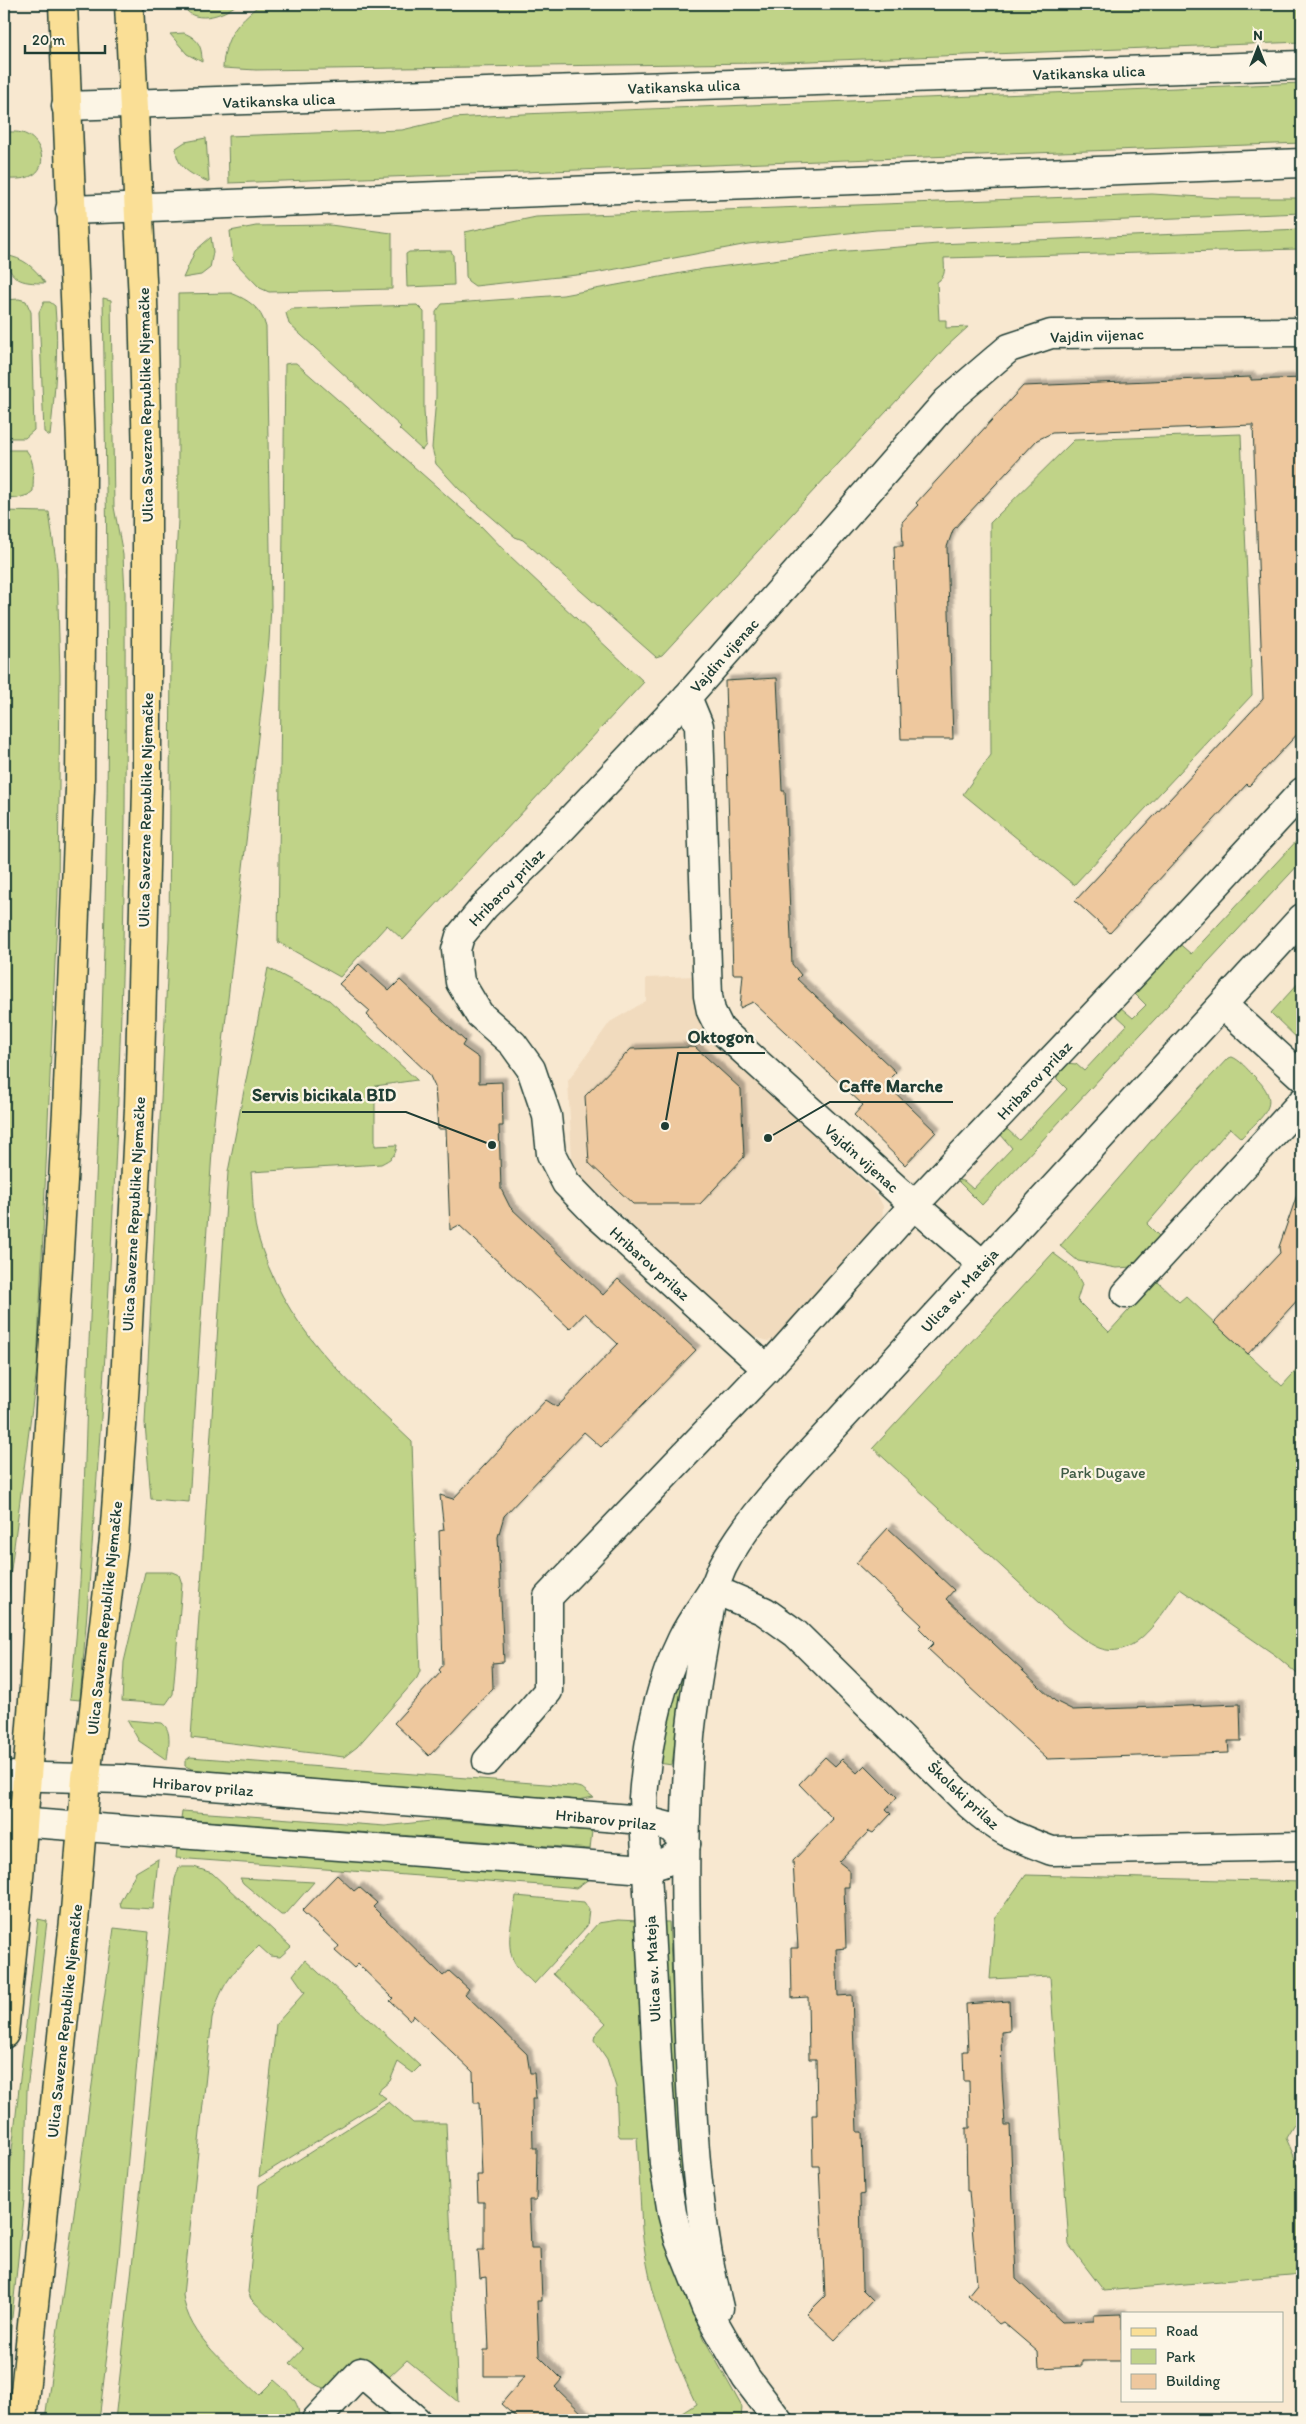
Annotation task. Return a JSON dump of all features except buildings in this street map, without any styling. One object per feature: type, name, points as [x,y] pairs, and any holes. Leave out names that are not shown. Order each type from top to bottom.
[{"type":"main road","points":[[4,2034],[16,1776],[66,1130],[80,788],[82,466],[63,4]]},
{"type":"main road","name":"Ulica Savezne Republike Njemačke","points":[[22,2420],[86,1778],[114,1539],[125,1383],[139,1108],[147,796],[147,458],[130,4]]},
{"type":"street","name":"Vatikanska ulica","points":[[66,106],[1302,65]]},
{"type":"street","points":[[70,210],[1302,163]]},
{"type":"street","name":"Vajdin vijenac","points":[[982,1264],[720,1029],[714,1017],[708,996],[699,726],[687,696],[947,401],[1009,348],[1051,334],[1302,332]]},
{"type":"street","name":"Hribarov prilaz","points":[[687,696],[533,859],[484,908],[460,936],[456,950],[460,982],[479,1014],[513,1044],[532,1069],[540,1088],[547,1116],[551,1154],[566,1182],[596,1214],[767,1369]]},
{"type":"street","name":"Hribarov prilaz","points":[[487,1761],[548,1691],[548,1597],[767,1369],[914,1205],[1138,969],[1302,792]]},
{"type":"street","name":"Ulica sv. Mateja","points":[[778,2420],[730,2351],[692,2278],[678,2240],[664,2164],[643,1820],[645,1766],[662,1692],[682,1639],[713,1589],[723,1566],[758,1512],[982,1264],[1302,918]]},
{"type":"street","points":[[1223,1005],[1302,1077]]},
{"type":"street","points":[[1126,1294],[1302,1102]]},
{"type":"street","name":"Ulica sv. Mateja","points":[[713,1589],[695,1690],[690,1736],[686,1844],[689,2060],[700,2210],[711,2273],[730,2351]]},
{"type":"street","name":"Školski prilaz","points":[[713,1589],[764,1611],[795,1633],[984,1818],[1019,1840],[1052,1851],[1302,1846]]},
{"type":"street","name":"Hribarov prilaz","points":[[16,1776],[86,1778],[643,1820],[670,1827],[686,1844]]},
{"type":"street","points":[[14,1821],[598,1866],[646,1867],[670,1861],[686,1844]]},
{"type":"street","points":[[316,2420],[361,2372],[416,2420]]},
{"type":"shaded area","points":[[694,976],[712,1039],[878,1196],[883,1206],[882,1223],[777,1338],[768,1341],[748,1335],[580,1176],[572,1159],[568,1081],[610,1022],[646,1001],[646,978]]},
{"type":"green space","points":[[183,4],[237,4],[216,15],[200,17],[187,11]]},
{"type":"green space","points":[[261,4],[1302,4],[1302,42],[759,63],[256,70],[223,68],[226,48],[233,32],[245,17]]},
{"type":"green space","points":[[184,33],[199,44],[202,62],[187,54],[170,34]]},
{"type":"green space","points":[[1302,83],[1302,143],[229,183],[228,136],[402,130],[453,118],[523,114]]},
{"type":"green space","points":[[4,132],[15,132],[32,138],[40,149],[42,161],[37,172],[25,178],[4,179]]},
{"type":"green space","points":[[206,138],[209,182],[197,177],[182,166],[176,148],[185,142]]},
{"type":"green space","points":[[1152,194],[1219,198],[1302,198],[1302,213],[876,230],[748,244],[595,273],[475,286],[468,281],[466,276],[465,232],[536,217]]},
{"type":"green space","points":[[330,225],[392,233],[392,289],[269,292],[260,288],[233,260],[230,231],[256,226]]},
{"type":"green space","points":[[1302,229],[1302,270],[1300,270],[1299,249],[944,258],[944,274],[937,282],[939,320],[946,320],[946,328],[968,327],[946,347],[662,655],[656,657],[523,540],[515,537],[459,489],[436,464],[432,448],[436,397],[436,312],[442,304],[563,295],[703,269],[835,252],[938,244]]},
{"type":"green space","points":[[211,237],[213,252],[210,268],[201,275],[183,278],[195,251]]},
{"type":"green space","points":[[451,251],[453,255],[454,285],[407,287],[406,254],[409,252]]},
{"type":"green space","points":[[4,255],[17,258],[28,264],[45,283],[18,279],[10,270]]},
{"type":"green space","points":[[231,293],[253,306],[261,315],[266,327],[271,606],[269,641],[214,1121],[189,1502],[151,1499],[145,1423],[169,938],[171,653],[178,520],[178,294]]},
{"type":"green space","points":[[103,298],[111,300],[114,507],[123,555],[125,594],[125,856],[114,1197],[80,1700],[70,1699],[79,1604],[100,1090],[106,862],[108,650]]},
{"type":"green space","points":[[19,299],[26,301],[31,312],[34,430],[25,438],[4,438],[4,300]]},
{"type":"green space","points":[[44,302],[50,302],[55,306],[57,339],[50,436],[44,432],[39,312]]},
{"type":"green space","points":[[417,305],[424,312],[426,445],[422,450],[399,429],[401,427],[289,324],[286,313],[291,309]]},
{"type":"green space","points":[[296,363],[479,524],[510,556],[644,682],[403,940],[387,925],[340,977],[278,942],[285,364]]},
{"type":"green space","points":[[1241,434],[1252,695],[1074,885],[963,794],[991,755],[990,523],[1074,440]]},
{"type":"green space","points":[[4,450],[26,450],[29,455],[33,465],[33,491],[28,495],[18,498],[4,497]]},
{"type":"green space","points":[[4,511],[49,512],[57,568],[60,674],[58,895],[37,1369],[10,1577],[4,1672]]},
{"type":"green space","points":[[1302,835],[1302,861],[982,1205],[957,1180],[964,1181],[973,1189],[1012,1148],[1001,1135],[1004,1129],[1008,1130],[1019,1140],[1067,1089],[1057,1079],[1057,1074],[1066,1063],[1076,1064],[1084,1071],[1127,1025],[1114,1013],[1120,1007],[1133,1018],[1146,1005],[1133,992],[1175,940],[1191,954]]},
{"type":"green space","points":[[268,968],[329,1000],[417,1080],[375,1086],[375,1146],[397,1145],[394,1155],[385,1162],[381,1164],[251,1172],[255,1226],[268,1266],[283,1296],[300,1323],[340,1372],[412,1442],[420,1671],[417,1678],[357,1747],[344,1757],[191,1738],[228,1172]]},
{"type":"green space","points":[[1302,979],[1302,1043],[1271,1013]]},
{"type":"green space","points":[[1232,1057],[1246,1067],[1262,1085],[1267,1094],[1269,1101],[1263,1115],[1241,1138],[1230,1128],[1147,1224],[1161,1238],[1133,1267],[1116,1268],[1078,1261],[1060,1246],[1157,1134],[1228,1058]]},
{"type":"green space","name":"Park Dugave","points":[[1053,1253],[1073,1268],[1082,1284],[1077,1300],[1109,1332],[1156,1280],[1179,1302],[1186,1296],[1282,1386],[1302,1364],[1302,1678],[1275,1655],[1180,1589],[1147,1633],[1136,1642],[1125,1648],[1112,1650],[1095,1646],[1067,1627],[873,1448]]},
{"type":"green space","points":[[145,1572],[172,1572],[179,1575],[182,1584],[173,1694],[166,1704],[122,1701],[124,1662]]},
{"type":"green space","points":[[699,1618],[680,1703],[672,1765],[658,1763],[669,1712]]},
{"type":"green space","points":[[127,1720],[162,1723],[165,1726],[169,1735],[167,1760],[139,1741]]},
{"type":"green space","points":[[190,1757],[572,1786],[582,1788],[593,1797],[579,1800],[217,1772],[192,1769],[185,1766],[185,1761]]},
{"type":"green space","points":[[182,1811],[385,1826],[440,1820],[592,1831],[590,1849],[181,1819]]},
{"type":"green space","points":[[188,1848],[589,1879],[576,1888],[176,1858],[177,1849]]},
{"type":"green space","points":[[158,1859],[153,1909],[121,1907],[120,1902],[136,1872]]},
{"type":"green space","points":[[179,1867],[194,1867],[212,1873],[291,1947],[280,1957],[270,1956],[259,1946],[242,1963],[224,1986],[212,2018],[183,2295],[193,2324],[212,2350],[259,2395],[274,2380],[288,2392],[298,2407],[298,2420],[282,2420],[272,2412],[264,2420],[115,2420],[175,1879]]},
{"type":"green space","points":[[1026,1875],[1302,1882],[1302,2111],[1286,2138],[1302,2174],[1302,2274],[1104,2291],[1069,2245],[1050,1976],[990,1979],[995,1918]]},
{"type":"green space","points":[[240,1878],[314,1882],[285,1915],[281,1915],[243,1883]]},
{"type":"green space","points":[[516,1896],[584,1902],[589,1909],[587,1926],[534,1984],[517,1967],[511,1951],[510,1933]]},
{"type":"green space","points":[[38,1919],[47,1921],[27,2090],[24,2200],[4,2396],[4,2221]]},
{"type":"green space","points":[[618,1920],[638,1921],[664,2233],[686,2299],[707,2344],[742,2407],[741,2420],[682,2420],[682,2413],[696,2404],[669,2341],[649,2275],[642,2229],[637,2137],[620,2137],[618,2134],[616,2087],[607,2059],[594,2040],[595,2035],[606,2023],[553,1974],[598,1923]]},
{"type":"green space","points":[[660,1922],[669,1922],[681,2145],[686,2188],[702,2260],[679,2206]]},
{"type":"green space","points":[[114,1928],[149,1932],[119,2256],[99,2420],[45,2420]]},
{"type":"green space","points":[[305,1960],[420,2066],[413,2073],[398,2062],[390,2081],[377,2092],[386,2098],[259,2177],[276,2024],[305,1992],[293,1975]]},
{"type":"green space","points":[[389,2102],[413,2123],[446,2123],[458,2402],[407,2360],[389,2377],[360,2356],[334,2385],[328,2388],[313,2383],[290,2363],[303,2349],[251,2299],[248,2292],[259,2185]]},
{"type":"place","name":"Oktogon","points":[[665,1126]]},
{"type":"place","name":"Caffe Marche","points":[[768,1138]]},
{"type":"place","name":"Servis bicikala BID","points":[[492,1145]]}]
